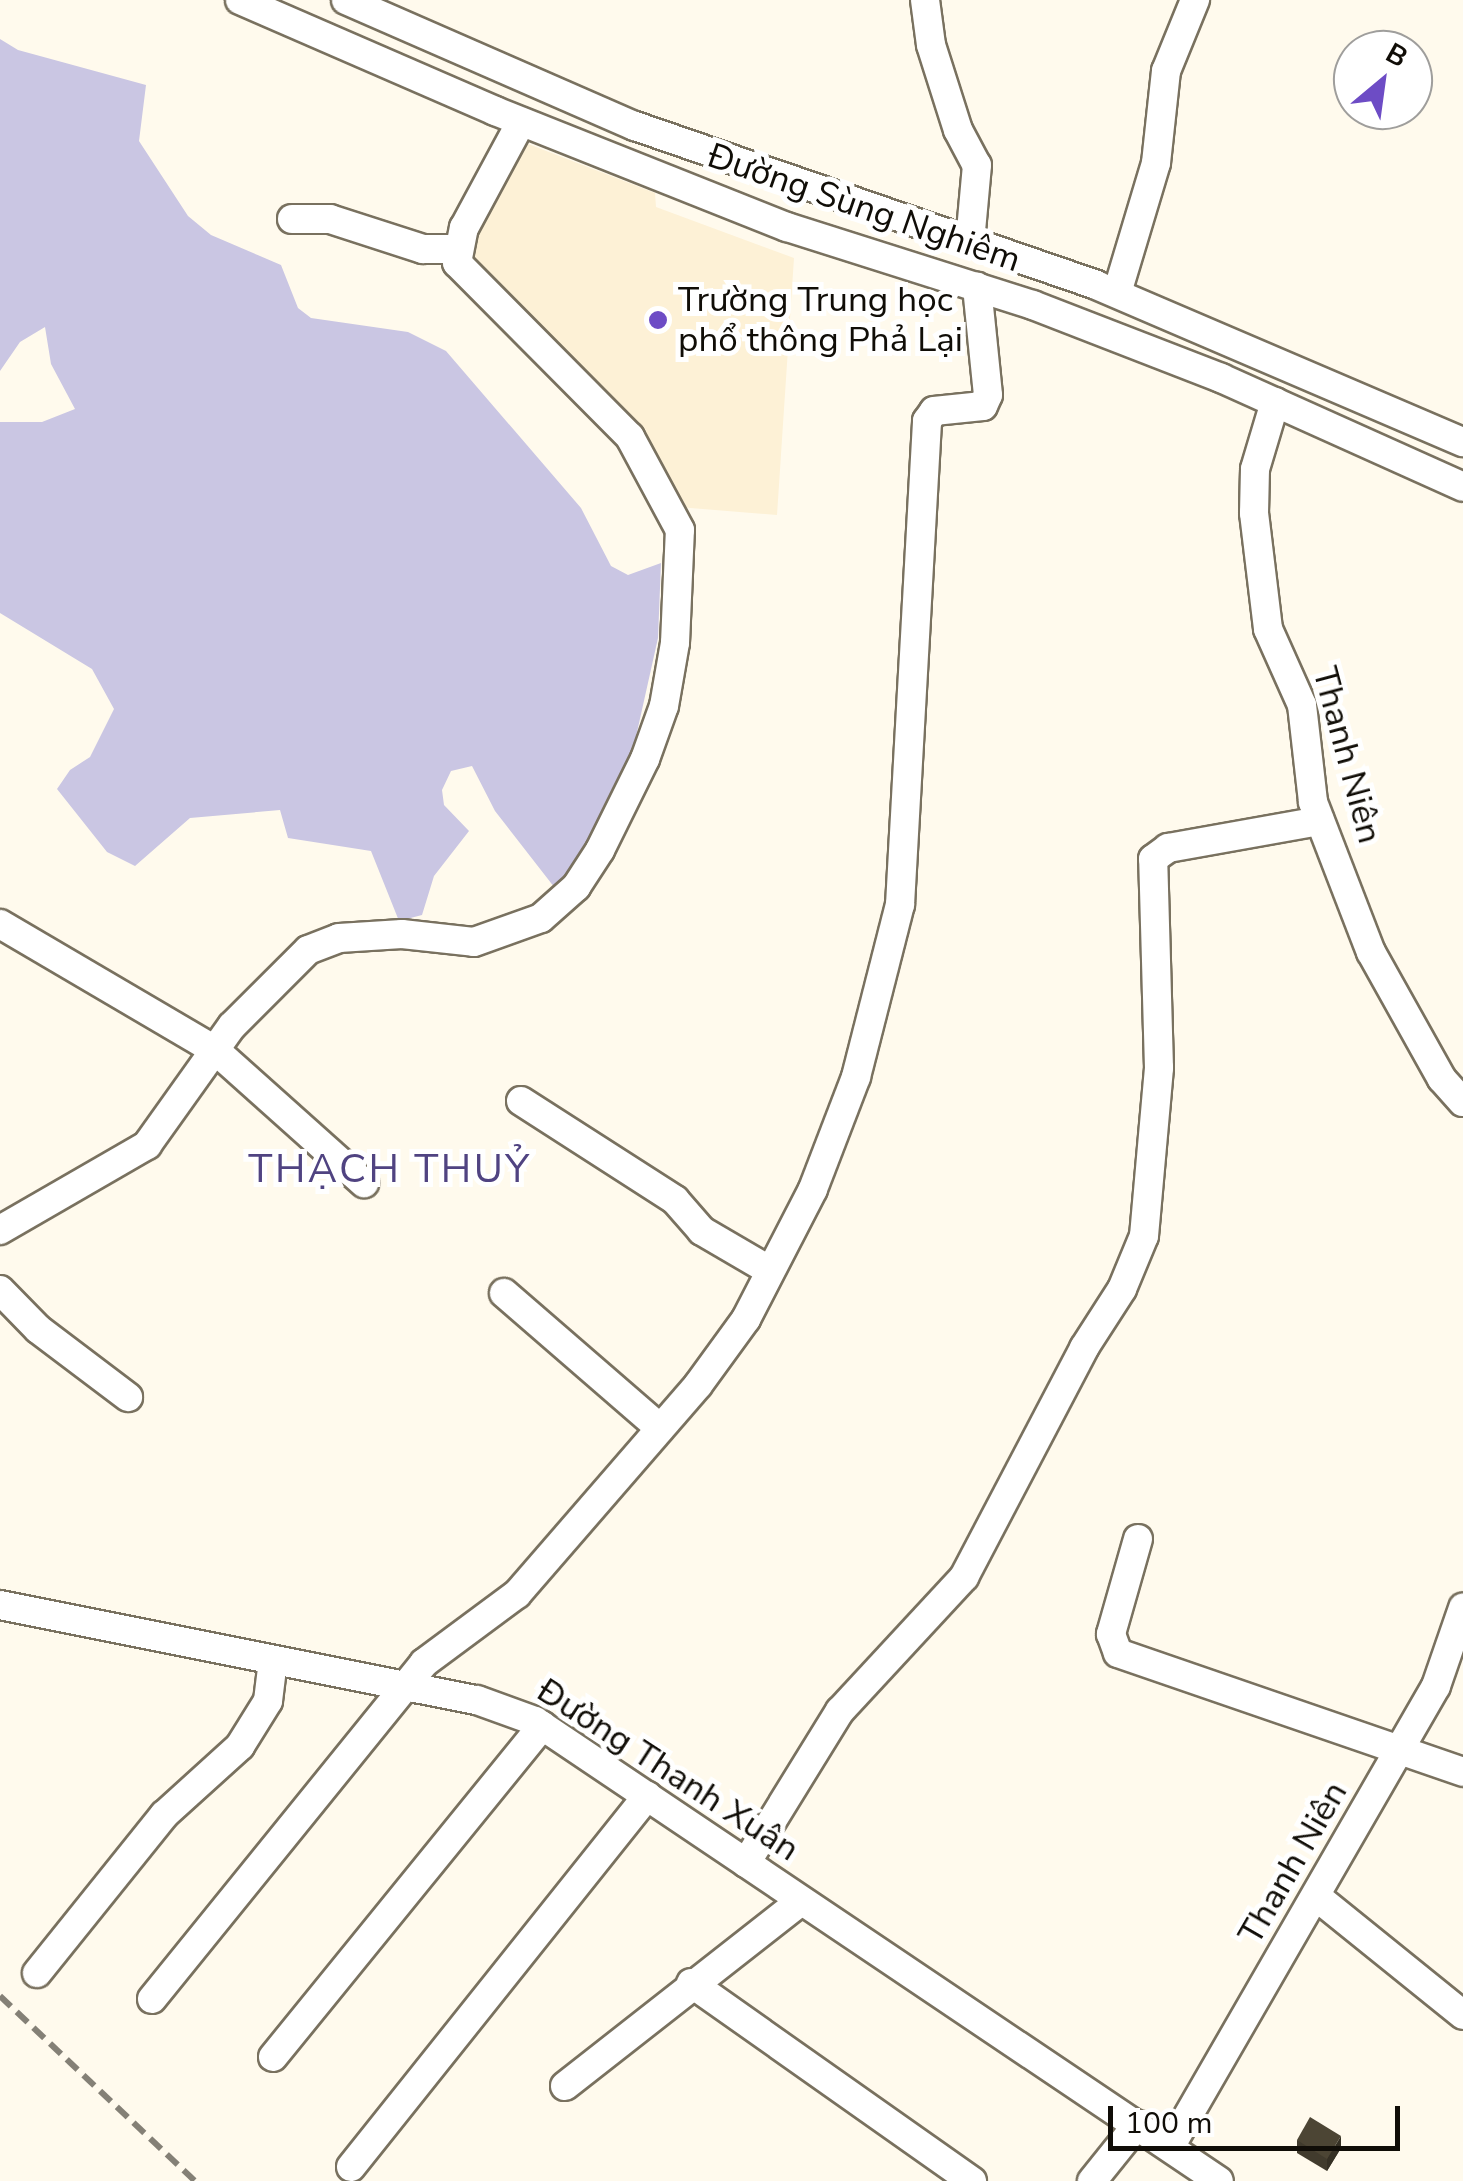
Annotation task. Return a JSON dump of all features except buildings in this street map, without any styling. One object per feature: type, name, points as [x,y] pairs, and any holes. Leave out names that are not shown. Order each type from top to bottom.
[{"type":"street","name":"Đường Sùng Nghiêm","points":[[240,0],[521,122],[787,227],[976,287],[1275,402],[1463,486]]},
{"type":"street","name":"Đường Sùng Nghiêm","points":[[346,0],[635,126],[1117,293],[1463,442]]},
{"type":"street","points":[[925,0],[931,45],[958,130],[977,164],[970,242]]},
{"type":"street","points":[[1117,293],[1156,163],[1166,71],[1195,0]]},
{"type":"street","points":[[0,1230],[147,1145],[215,1050],[308,950],[339,938],[402,934],[474,942],[541,918],[576,887],[600,850],[664,706],[680,596],[680,530],[630,436],[457,263],[456,248],[521,122]]},
{"type":"street","points":[[292,219],[330,219],[402,245],[456,248]]},
{"type":"street","points":[[152,1999],[424,1664],[472,1622],[517,1594],[660,1428],[746,1319],[813,1189],[856,1077],[900,904],[927,421],[934,411],[984,406],[988,395],[976,287]]},
{"type":"street","name":"Thanh Niên","points":[[1275,402],[1254,469],[1254,513],[1268,629],[1299,694],[1320,820],[1371,952],[1442,1079],[1463,1102]]},
{"type":"street","points":[[746,1863],[840,1711],[964,1577],[1139,1248],[1160,1068],[1153,859],[1168,848],[1320,820]]},
{"type":"street","points":[[0,924],[215,1050],[364,1183]]},
{"type":"street","points":[[521,1101],[675,1200],[702,1231],[769,1270]]},
{"type":"street","points":[[0,1290],[38,1329],[128,1398]]},
{"type":"street","points":[[504,1293],[660,1428]]},
{"type":"street","points":[[1138,1539],[1111,1634],[1118,1653],[1463,1772]]},
{"type":"street","name":"Đường Thanh Xuân","points":[[0,1606],[477,1700],[542,1726],[1220,2181]]},
{"type":"street","name":"Thanh Niên","points":[[1170,2147],[1454,1660],[1463,1608]]},
{"type":"street","points":[[38,1973],[164,1815],[240,1746],[268,1700],[273,1660]]},
{"type":"street","points":[[273,2057],[542,1726]]},
{"type":"street","points":[[351,2167],[647,1796]]},
{"type":"street","points":[[1317,1897],[1463,2015]]},
{"type":"street","points":[[565,2086],[691,1983],[801,1901]]},
{"type":"street","points":[[691,1983],[972,2181]]},
{"type":"street","points":[[1092,2181],[1138,2125]]},
{"type":"shaded area","points":[[0,39],[18,50],[146,85],[139,141],[188,216],[211,235],[281,265],[298,308],[311,318],[408,332],[446,351],[581,508],[611,566],[628,575],[661,563],[658,638],[627,777],[594,847],[558,892],[495,811],[472,766],[451,771],[442,790],[444,805],[469,831],[434,876],[422,915],[399,921],[371,851],[288,838],[280,810],[190,818],[135,866],[107,852],[57,789],[70,770],[90,757],[114,709],[92,669],[0,613],[0,422],[42,422],[75,409],[51,364],[45,327],[20,342],[0,371]]},
{"type":"shaded area","name":"Trường Trung học phổ thông Phả Lại","points":[[518,140],[655,193],[656,207],[794,258],[777,515],[678,507],[468,257]]},
{"type":"railway","points":[[0,1996],[195,2181]]},
{"type":"place","name":"Trường Trung học phổ thông Phả Lại","points":[[658,320]]},
{"type":"district","name":"THẠCH THUỶ","points":[[390,1169]]}]
